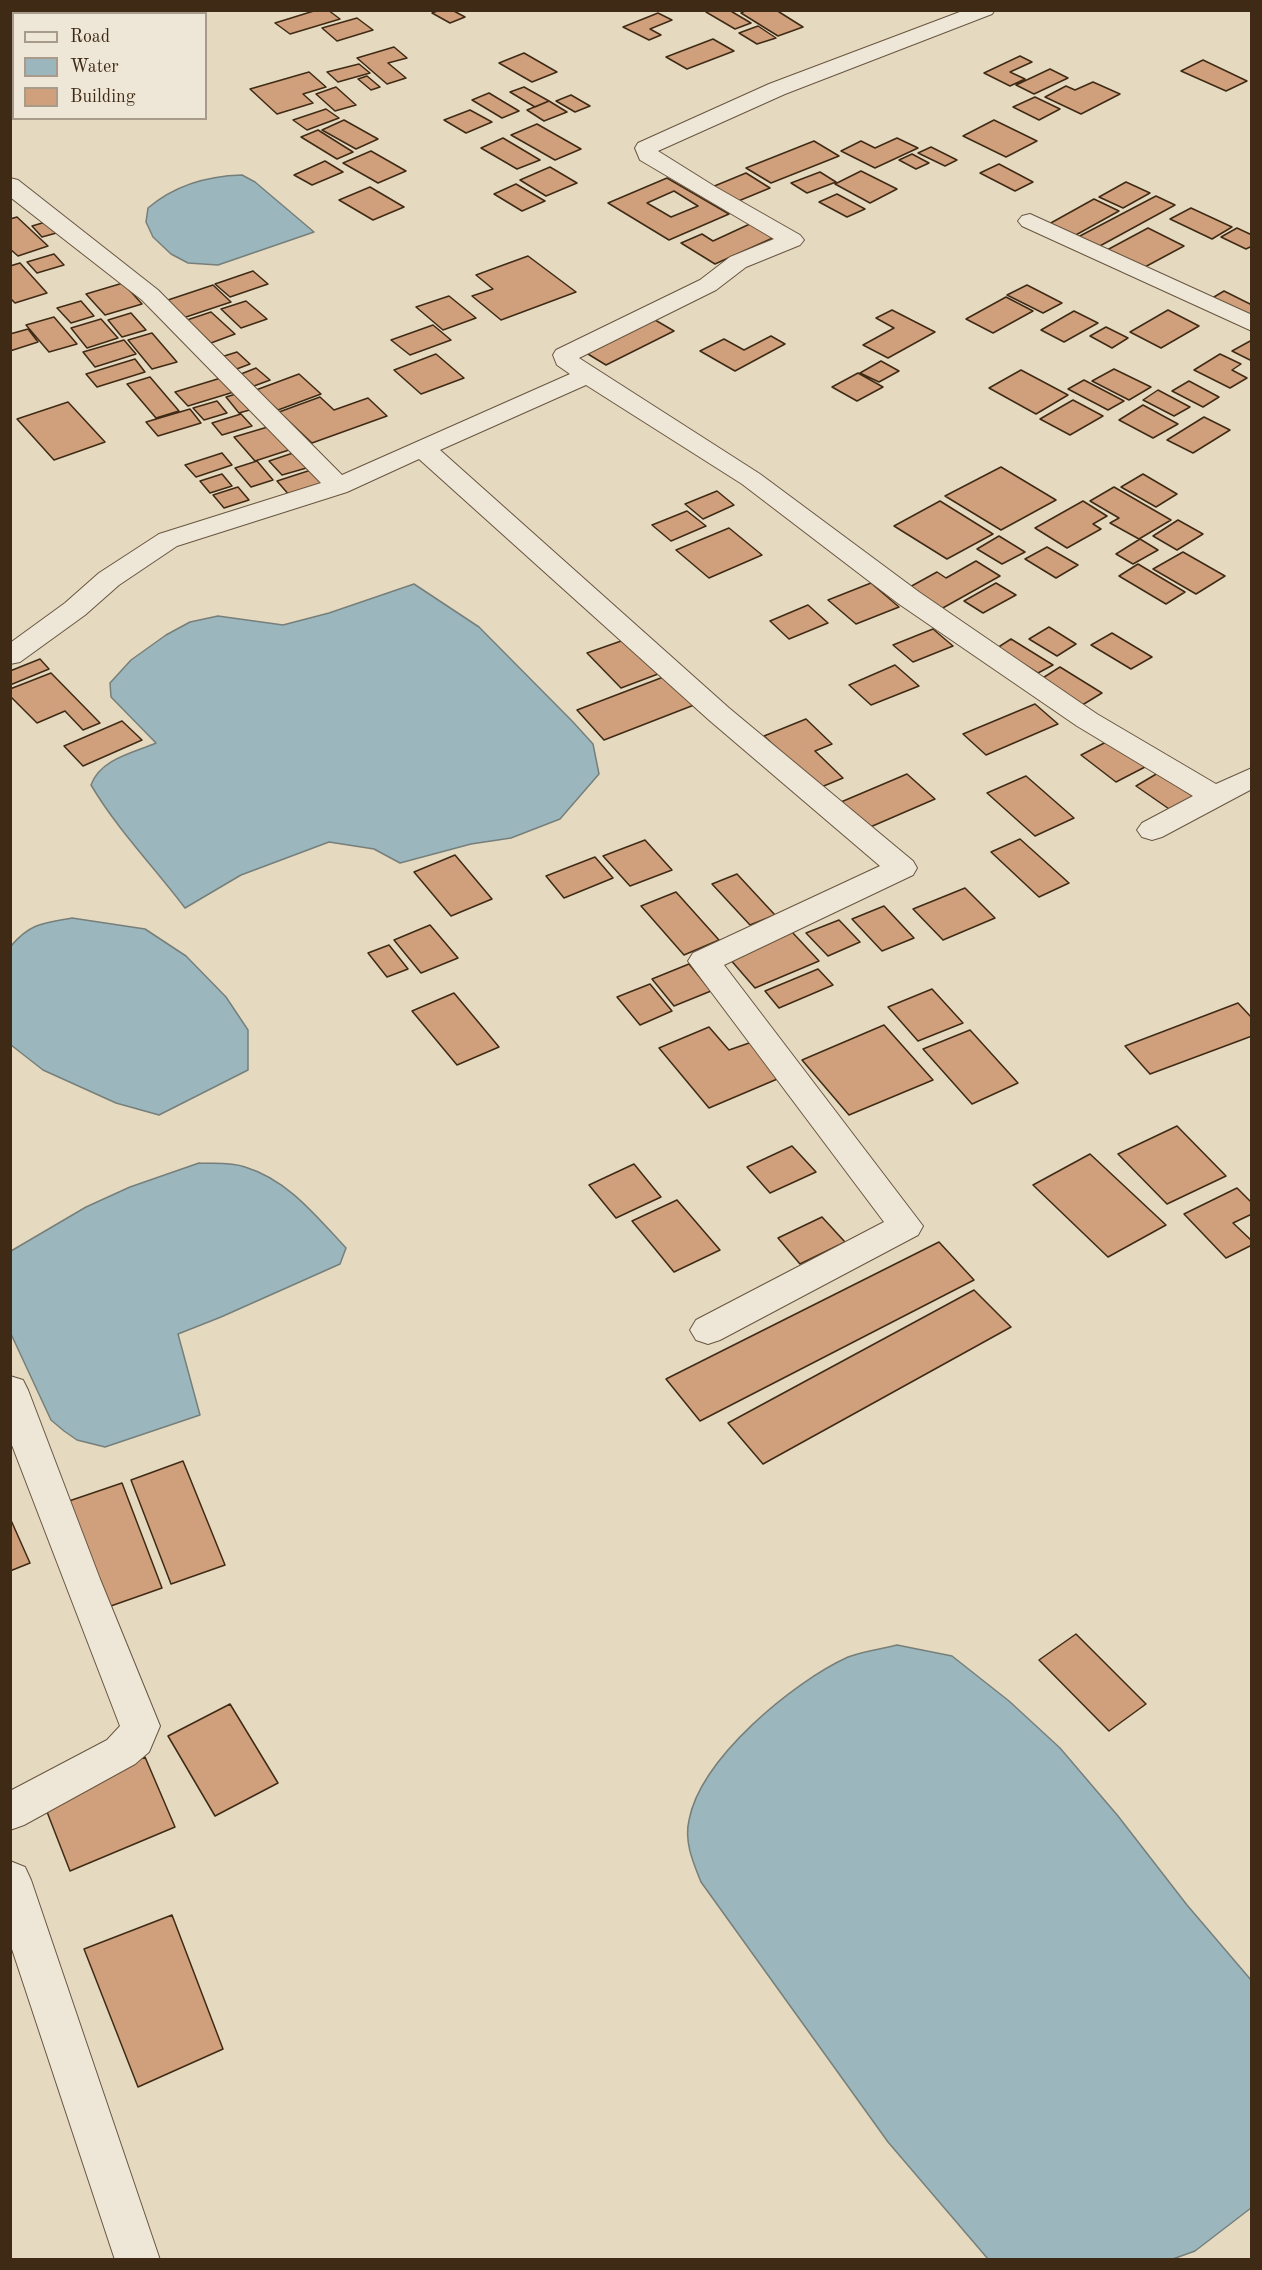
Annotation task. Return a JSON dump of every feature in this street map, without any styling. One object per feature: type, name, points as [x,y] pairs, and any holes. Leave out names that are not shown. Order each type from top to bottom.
[{"type":"street","points":[[985,10],[777,89],[646,148],[648,155],[667,167],[792,240],[738,262],[708,285],[565,355],[566,360],[751,479],[909,598],[1068,707],[1215,796]]},
{"type":"street","points":[[10,184],[150,295],[338,486]]},
{"type":"street","points":[[1030,220],[1251,324]]},
{"type":"street","points":[[10,656],[75,609],[109,579],[168,540],[338,486],[588,375]]},
{"type":"street","points":[[422,448],[686,685],[812,795],[902,868],[704,961],[906,1226],[708,1330]]},
{"type":"street","points":[[1152,830],[1251,777]]},
{"type":"street","points":[[10,1390],[81,1579],[140,1726],[135,1740],[121,1752],[10,1812]]},
{"type":"street","points":[[10,1880],[138,2259]]},
{"type":"water","points":[[242,175],[255,182],[314,232],[218,265],[188,263],[171,254],[153,237],[146,222],[148,208],[158,200],[192,183],[216,177]]},
{"type":"water","points":[[414,584],[479,627],[573,722],[593,744],[599,774],[560,819],[511,838],[471,844],[400,863],[374,849],[329,842],[241,875],[185,908],[124,832],[91,785],[95,776],[109,763],[156,743],[111,697],[110,683],[131,660],[166,635],[190,622],[218,616],[283,625],[329,613]]},
{"type":"water","points":[[72,918],[145,929],[186,956],[226,997],[248,1030],[248,1070],[159,1115],[116,1103],[43,1070],[11,1045],[11,946],[31,928]]},
{"type":"water","points":[[199,1163],[240,1165],[260,1173],[288,1190],[346,1248],[340,1264],[178,1334],[200,1415],[105,1447],[77,1440],[51,1420],[11,1334],[11,1251],[86,1207],[130,1187]]},
{"type":"water","points":[[897,1645],[952,1656],[1009,1701],[1060,1748],[1251,1980],[1251,2208],[1195,2251],[1170,2260],[988,2259],[888,2142],[701,1882],[688,1844],[689,1820],[697,1796],[711,1772],[730,1748],[777,1703],[826,1669],[848,1657]]},
{"type":"building","points":[[317,10],[328,10],[340,19],[290,34],[275,23]]},
{"type":"building","points":[[452,10],[465,17],[450,23],[432,13]]},
{"type":"building","points":[[729,10],[751,23],[735,29],[706,12]]},
{"type":"building","points":[[747,10],[776,10],[803,27],[778,36],[741,13]]},
{"type":"building","points":[[658,13],[672,20],[650,29],[661,35],[649,40],[623,27]]},
{"type":"building","points":[[357,18],[373,30],[337,41],[322,28]]},
{"type":"building","points":[[758,26],[776,38],[757,44],[739,33]]},
{"type":"building","points":[[713,39],[734,51],[687,69],[666,57]]},
{"type":"building","points":[[394,47],[407,58],[388,63],[406,78],[387,84],[357,58]]},
{"type":"building","points":[[12,50],[12,82],[10,82],[10,51]]},
{"type":"building","points":[[524,53],[557,72],[532,82],[499,63]]},
{"type":"building","points":[[1020,56],[1032,62],[1010,72],[1025,79],[1010,86],[984,73]]},
{"type":"building","points":[[1203,60],[1247,81],[1226,91],[1181,71]]},
{"type":"building","points":[[359,64],[370,73],[338,82],[327,72]]},
{"type":"building","points":[[1050,69],[1068,78],[1034,94],[1016,85]]},
{"type":"building","points":[[309,72],[326,87],[303,94],[313,103],[277,114],[250,89]]},
{"type":"building","points":[[367,76],[380,87],[371,90],[358,79]]},
{"type":"building","points":[[1093,82],[1120,94],[1081,114],[1045,97],[1066,86],[1075,90]]},
{"type":"building","points":[[336,87],[356,105],[335,111],[316,94]]},
{"type":"building","points":[[524,87],[549,101],[535,107],[510,92]]},
{"type":"building","points":[[489,93],[519,111],[502,118],[472,100]]},
{"type":"building","points":[[571,95],[590,106],[575,112],[556,101]]},
{"type":"building","points":[[1035,97],[1060,109],[1039,120],[1013,107]]},
{"type":"building","points":[[549,101],[567,112],[544,121],[527,110]]},
{"type":"building","points":[[326,109],[339,118],[307,130],[293,120]]},
{"type":"building","points":[[470,110],[492,122],[466,133],[444,120]]},
{"type":"building","points":[[344,120],[378,139],[356,149],[322,130]]},
{"type":"building","points":[[994,120],[1037,141],[1006,157],[963,136]]},
{"type":"building","points":[[537,124],[581,149],[555,160],[511,135]]},
{"type":"building","points":[[318,130],[353,152],[337,159],[301,137]]},
{"type":"building","points":[[503,138],[540,160],[517,169],[481,148]]},
{"type":"building","points":[[897,138],[918,148],[875,168],[841,151],[861,141],[875,148]]},
{"type":"building","points":[[814,141],[839,156],[771,183],[746,168]]},
{"type":"building","points":[[931,147],[957,160],[945,166],[918,153]]},
{"type":"building","points":[[371,151],[406,171],[378,183],[343,163]]},
{"type":"building","points":[[912,154],[929,163],[916,169],[899,160]]},
{"type":"building","points":[[325,161],[343,172],[312,185],[294,175]]},
{"type":"building","points":[[999,164],[1033,182],[1015,191],[980,173]]},
{"type":"building","points":[[550,167],[577,183],[546,196],[520,180]]},
{"type":"building","points":[[861,171],[897,189],[870,203],[835,184]]},
{"type":"building","points":[[820,172],[836,182],[807,193],[791,183]]},
{"type":"building","points":[[746,173],[770,188],[736,202],[712,187]]},
{"type":"building","points":[[667,178],[729,214],[669,240],[608,203]],"holes":[[[674,191],[698,206],[671,217],[647,203]]]},
{"type":"building","points":[[1126,182],[1150,193],[1123,208],[1099,197]]},
{"type":"building","points":[[516,184],[545,201],[522,211],[494,194]]},
{"type":"building","points":[[370,187],[404,207],[373,220],[339,200]]},
{"type":"building","points":[[837,194],[865,209],[847,217],[819,202]]},
{"type":"building","points":[[1156,196],[1175,205],[1098,247],[1078,237]]},
{"type":"building","points":[[1094,199],[1119,211],[1074,236],[1049,224]]},
{"type":"building","points":[[1191,208],[1232,227],[1212,239],[1170,219]]},
{"type":"building","points":[[17,217],[48,246],[18,256],[10,249],[10,219]]},
{"type":"building","points":[[49,221],[60,232],[42,237],[32,226]]},
{"type":"building","points":[[752,223],[775,237],[715,264],[681,243],[702,234],[713,241]]},
{"type":"building","points":[[1148,228],[1184,246],[1143,268],[1107,250]]},
{"type":"building","points":[[1237,228],[1252,235],[1252,246],[1246,249],[1221,237]]},
{"type":"building","points":[[54,254],[64,265],[37,273],[27,262]]},
{"type":"building","points":[[528,256],[576,292],[501,320],[472,296],[493,289],[476,275]]},
{"type":"building","points":[[20,263],[47,293],[15,303],[10,298],[10,266]]},
{"type":"building","points":[[253,271],[268,284],[230,297],[215,284]]},
{"type":"building","points":[[123,283],[142,304],[105,315],[86,294]]},
{"type":"building","points":[[213,285],[231,302],[183,318],[165,301]]},
{"type":"building","points":[[1027,285],[1062,303],[1043,313],[1007,295]]},
{"type":"building","points":[[1224,291],[1252,305],[1252,313],[1244,317],[1209,300]]},
{"type":"building","points":[[449,296],[476,318],[443,330],[416,307]]},
{"type":"building","points":[[1006,297],[1033,311],[993,333],[966,319]]},
{"type":"building","points":[[81,301],[94,316],[71,323],[57,308]]},
{"type":"building","points":[[246,301],[267,319],[241,328],[221,309]]},
{"type":"building","points":[[892,310],[935,332],[888,358],[863,345],[894,328],[876,318]]},
{"type":"building","points":[[1168,310],[1199,326],[1161,348],[1130,332]]},
{"type":"building","points":[[1074,311],[1098,323],[1064,342],[1041,330]]},
{"type":"building","points":[[211,312],[235,334],[211,343],[187,320]]},
{"type":"building","points":[[131,313],[146,330],[122,337],[108,320]]},
{"type":"building","points":[[54,317],[77,344],[49,352],[26,325]]},
{"type":"building","points":[[650,317],[674,331],[606,365],[583,351]]},
{"type":"building","points":[[101,319],[118,338],[87,348],[71,328]]},
{"type":"building","points":[[433,325],[451,340],[410,355],[391,340]]},
{"type":"building","points":[[1106,327],[1128,338],[1112,348],[1090,336]]},
{"type":"building","points":[[28,329],[38,342],[10,351],[10,334]]},
{"type":"building","points":[[152,333],[177,362],[152,369],[128,340]]},
{"type":"building","points":[[771,336],[785,344],[735,371],[700,351],[724,339],[744,350]]},
{"type":"building","points":[[124,340],[136,354],[95,367],[83,352]]},
{"type":"building","points":[[1252,340],[1252,361],[1232,351]]},
{"type":"building","points":[[237,352],[250,364],[234,370],[221,357]]},
{"type":"building","points":[[436,354],[464,378],[421,394],[394,370]]},
{"type":"building","points":[[1220,354],[1241,364],[1232,370],[1247,378],[1230,388],[1194,370]]},
{"type":"building","points":[[135,359],[145,372],[97,387],[86,374]]},
{"type":"building","points":[[881,361],[899,371],[879,382],[860,373]]},
{"type":"building","points":[[256,368],[270,380],[254,386],[241,374]]},
{"type":"building","points":[[1114,369],[1151,387],[1129,400],[1092,381]]},
{"type":"building","points":[[1021,370],[1068,395],[1036,414],[989,388]]},
{"type":"building","points":[[858,373],[883,387],[857,401],[832,387]]},
{"type":"building","points":[[299,374],[321,394],[278,410],[256,390]]},
{"type":"building","points":[[150,377],[179,411],[156,418],[127,384]]},
{"type":"building","points":[[224,377],[237,391],[188,406],[175,392]]},
{"type":"building","points":[[1084,380],[1124,401],[1108,410],[1068,389]]},
{"type":"building","points":[[1189,381],[1219,397],[1203,407],[1172,391]]},
{"type":"building","points":[[1158,390],[1190,407],[1174,416],[1143,400]]},
{"type":"building","points":[[239,393],[253,409],[239,413],[226,397]]},
{"type":"building","points":[[320,397],[334,410],[368,398],[387,416],[312,443],[279,412]]},
{"type":"building","points":[[1073,400],[1103,416],[1070,435],[1040,419]]},
{"type":"building","points":[[217,401],[227,413],[204,420],[193,408]]},
{"type":"building","points":[[68,402],[105,442],[54,460],[17,419]]},
{"type":"building","points":[[1143,405],[1178,424],[1153,438],[1119,420]]},
{"type":"building","points":[[190,409],[201,423],[158,436],[146,422]]},
{"type":"building","points":[[241,414],[252,426],[222,435],[212,423]]},
{"type":"building","points":[[1204,417],[1230,430],[1193,453],[1167,440]]},
{"type":"building","points":[[271,426],[292,449],[255,461],[234,437]]},
{"type":"building","points":[[296,452],[310,467],[282,475],[269,461]]},
{"type":"building","points":[[222,453],[232,465],[196,477],[185,465]]},
{"type":"building","points":[[257,461],[273,480],[251,487],[235,468]]},
{"type":"building","points":[[1001,467],[1056,500],[1001,530],[945,496]]},
{"type":"building","points":[[311,470],[324,484],[290,496],[277,481]]},
{"type":"building","points":[[222,474],[232,486],[210,493],[200,481]]},
{"type":"building","points":[[1143,474],[1177,494],[1156,507],[1121,487]]},
{"type":"building","points":[[238,487],[249,500],[224,508],[213,495]]},
{"type":"building","points":[[1114,487],[1171,520],[1139,539],[1110,523],[1119,518],[1090,501]]},
{"type":"building","points":[[717,491],[734,505],[703,519],[685,504]]},
{"type":"building","points":[[940,501],[993,534],[947,559],[894,526]]},
{"type":"building","points":[[1083,501],[1107,516],[1093,524],[1101,529],[1067,548],[1035,528]]},
{"type":"building","points":[[687,511],[706,526],[671,541],[652,525]]},
{"type":"building","points":[[1178,520],[1203,534],[1177,550],[1153,536]]},
{"type":"building","points":[[729,528],[762,555],[709,578],[676,550]]},
{"type":"building","points":[[999,536],[1025,552],[1002,564],[977,549]]},
{"type":"building","points":[[1140,539],[1158,550],[1133,564],[1116,554]]},
{"type":"building","points":[[1047,547],[1078,565],[1056,578],[1025,559]]},
{"type":"building","points":[[1183,552],[1225,576],[1196,594],[1153,569]]},
{"type":"building","points":[[976,561],[1000,576],[941,609],[908,588],[937,572],[946,578]]},
{"type":"building","points":[[1138,564],[1185,592],[1166,604],[1119,576]]},
{"type":"building","points":[[871,583],[899,607],[856,624],[828,600]]},
{"type":"building","points":[[996,583],[1016,595],[983,613],[964,601]]},
{"type":"building","points":[[808,605],[828,623],[789,639],[770,621]]},
{"type":"building","points":[[1049,627],[1076,644],[1057,656],[1029,639]]},
{"type":"building","points":[[933,629],[953,646],[913,662],[893,645]]},
{"type":"building","points":[[1112,633],[1152,657],[1131,669],[1091,645]]},
{"type":"building","points":[[1011,639],[1053,665],[1038,673],[997,648]]},
{"type":"building","points":[[624,640],[658,674],[621,688],[587,653]]},
{"type":"building","points":[[40,659],[49,669],[10,685],[10,671]]},
{"type":"building","points":[[895,665],[919,686],[871,705],[849,685]]},
{"type":"building","points":[[1060,667],[1102,693],[1079,707],[1038,681]]},
{"type":"building","points":[[51,673],[100,723],[83,730],[65,711],[37,723],[10,696],[10,689]]},
{"type":"building","points":[[666,676],[694,705],[604,740],[577,710]]},
{"type":"building","points":[[1035,704],[1058,724],[986,755],[963,734]]},
{"type":"building","points":[[806,719],[832,744],[815,751],[843,778],[819,788],[764,736]]},
{"type":"building","points":[[122,721],[142,740],[83,766],[64,746]]},
{"type":"building","points":[[1110,740],[1145,767],[1116,782],[1081,755]]},
{"type":"building","points":[[1158,773],[1194,797],[1172,811],[1136,786]]},
{"type":"building","points":[[907,774],[935,799],[868,828],[841,802]]},
{"type":"building","points":[[1026,776],[1074,818],[1035,836],[987,793]]},
{"type":"building","points":[[1020,839],[1069,883],[1039,897],[991,852]]},
{"type":"building","points":[[645,840],[672,870],[630,886],[603,856]]},
{"type":"building","points":[[455,855],[492,899],[451,916],[414,872]]},
{"type":"building","points":[[595,857],[613,878],[564,898],[546,876]]},
{"type":"building","points":[[737,874],[775,915],[750,925],[712,884]]},
{"type":"building","points":[[965,888],[995,918],[943,940],[913,909]]},
{"type":"building","points":[[676,892],[719,940],[684,955],[641,906]]},
{"type":"building","points":[[884,906],[914,938],[882,951],[852,919]]},
{"type":"building","points":[[839,920],[860,942],[828,956],[806,933]]},
{"type":"building","points":[[430,925],[458,958],[421,973],[394,940]]},
{"type":"building","points":[[792,932],[819,961],[755,988],[729,958]]},
{"type":"building","points":[[389,945],[408,969],[387,977],[368,953]]},
{"type":"building","points":[[689,964],[711,991],[674,1006],[652,979]]},
{"type":"building","points":[[818,969],[833,985],[779,1008],[765,991]]},
{"type":"building","points":[[650,984],[672,1011],[640,1025],[617,997]]},
{"type":"building","points":[[932,989],[963,1023],[918,1041],[888,1007]]},
{"type":"building","points":[[454,993],[499,1047],[457,1065],[412,1011]]},
{"type":"building","points":[[1238,1003],[1252,1018],[1252,1036],[1150,1074],[1125,1046]]},
{"type":"building","points":[[884,1025],[933,1080],[849,1115],[802,1060]]},
{"type":"building","points":[[709,1027],[729,1050],[752,1042],[782,1077],[709,1108],[659,1048]]},
{"type":"building","points":[[970,1030],[1018,1083],[972,1104],[923,1049]]},
{"type":"building","points":[[1177,1126],[1226,1176],[1167,1204],[1118,1154]]},
{"type":"building","points":[[792,1146],[816,1172],[770,1193],[747,1167]]},
{"type":"building","points":[[1090,1154],[1166,1225],[1108,1257],[1033,1185]]},
{"type":"building","points":[[634,1164],[661,1197],[616,1218],[589,1185]]},
{"type":"building","points":[[1237,1188],[1252,1203],[1252,1214],[1233,1223],[1252,1241],[1252,1245],[1226,1258],[1184,1214]]},
{"type":"building","points":[[677,1200],[720,1250],[674,1272],[632,1221]]},
{"type":"building","points":[[822,1217],[845,1242],[800,1264],[778,1238]]},
{"type":"building","points":[[939,1242],[974,1280],[700,1421],[666,1379]]},
{"type":"building","points":[[974,1290],[1011,1327],[763,1464],[728,1423]]},
{"type":"building","points":[[183,1461],[225,1565],[171,1584],[131,1480]]},
{"type":"building","points":[[122,1483],[162,1588],[108,1607],[69,1501]]},
{"type":"building","points":[[10,1518],[30,1563],[10,1571]]},
{"type":"building","points":[[1076,1634],[1146,1704],[1109,1731],[1039,1660]]},
{"type":"building","points":[[230,1704],[278,1783],[215,1816],[168,1736]]},
{"type":"building","points":[[145,1757],[175,1827],[70,1871],[42,1799]]},
{"type":"building","points":[[172,1915],[223,2049],[138,2087],[84,1949]]}]
